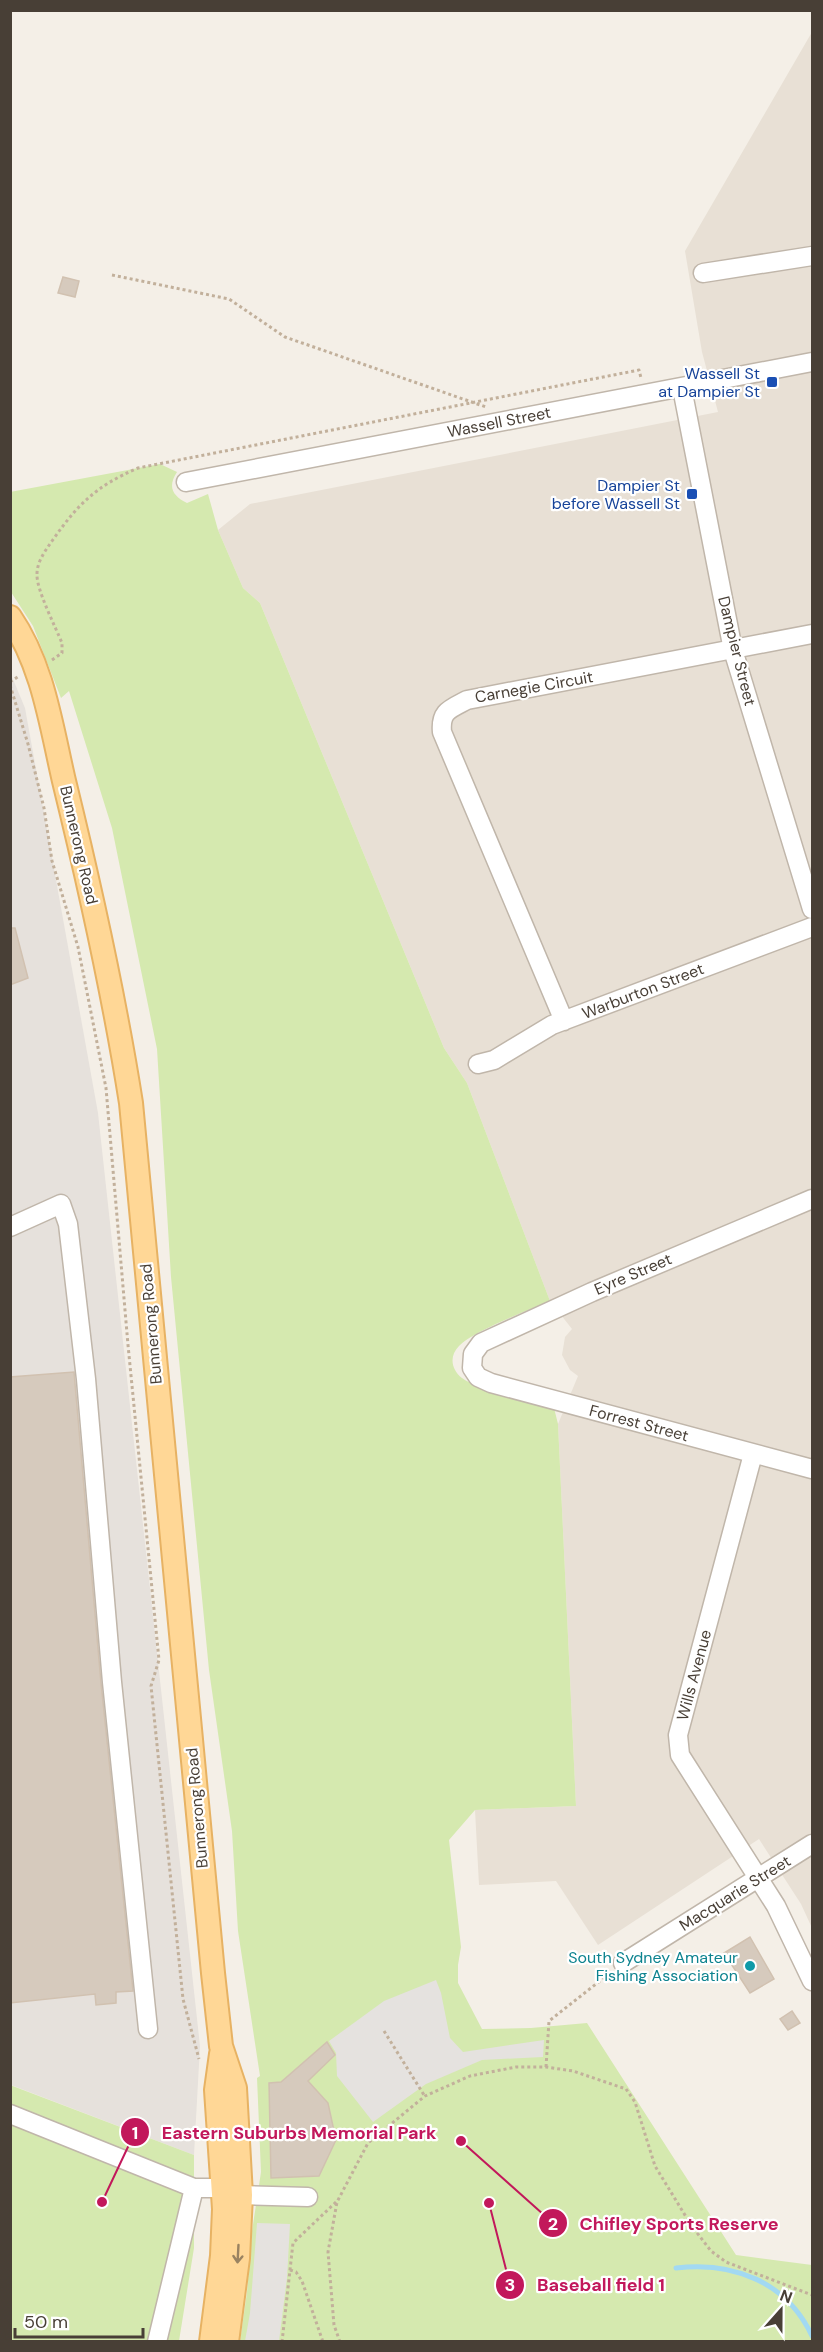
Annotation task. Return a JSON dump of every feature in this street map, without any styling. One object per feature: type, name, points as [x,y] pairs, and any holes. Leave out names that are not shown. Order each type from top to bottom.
[{"type":"main road","name":"Bunnerong Road","points":[[13,625],[37,669],[103,950],[131,1103],[221,2046],[216,2090],[238,2258],[227,2342]]},
{"type":"main road","name":"Bunnerong Road","points":[[211,2342],[231,2191]]},
{"type":"street","points":[[703,273],[813,256]]},
{"type":"street","name":"Wassell Street","points":[[186,482],[813,362]]},
{"type":"street","name":"Dampier Street","points":[[682,388],[733,650],[813,909]]},
{"type":"street","name":"Carnegie Circuit","points":[[564,1021],[442,732],[441,720],[448,710],[467,700],[813,634]]},
{"type":"street","name":"Warburton Street","points":[[478,1064],[494,1060],[552,1025],[813,927]]},
{"type":"street","name":"Eyre Street","points":[[472,1368],[473,1354],[481,1343],[592,1292],[813,1199]]},
{"type":"street","points":[[10,1227],[61,1204],[69,1224],[86,1379],[112,1682],[148,2029]]},
{"type":"street","name":"Forrest Street","points":[[472,1368],[478,1377],[491,1383],[813,1469]]},
{"type":"street","name":"Wills Avenue","points":[[753,1454],[678,1735],[680,1755],[776,1906],[813,1981]]},
{"type":"street","name":"Macquarie Street","points":[[623,1963],[813,1844]]},
{"type":"street","points":[[10,2114],[194,2188],[308,2197]]},
{"type":"street","points":[[157,2342],[194,2188]]},
{"type":"path","points":[[112,275],[230,300],[285,337],[473,401],[514,419]]},
{"type":"path","points":[[200,2063],[183,1999],[151,1686],[159,1660],[128,1345],[106,1088],[78,947],[52,861],[41,798],[10,683],[18,676],[37,669],[62,653],[62,643],[37,583],[39,562],[68,518],[88,496],[112,479],[138,468],[639,370],[644,395]]},
{"type":"path","points":[[546,2067],[549,2021],[623,1963]]},
{"type":"path","points":[[384,2031],[425,2096]]},
{"type":"path","points":[[340,2342],[334,2325],[328,2252],[338,2201],[368,2143],[425,2096],[470,2076],[516,2067],[546,2067],[592,2076],[626,2089],[635,2102],[655,2166],[691,2225],[711,2252],[726,2262],[813,2295]]},
{"type":"path","points":[[282,2342],[293,2243],[338,2201]]},
{"type":"path","points":[[290,2270],[296,2272],[302,2281],[323,2342]]},
{"type":"shaded area","points":[[812,32],[812,1928],[801,1904],[759,1839],[598,1945],[556,1881],[479,1885],[475,1810],[576,1806],[558,1424],[578,1376],[570,1370],[562,1355],[565,1337],[572,1329],[550,1301],[467,1083],[444,1048],[260,603],[243,588],[218,530],[250,504],[718,412],[702,352],[685,251]]},
{"type":"shaded area","points":[[10,672],[25,708],[98,1113],[200,2046],[194,2155],[11,2085]]},
{"type":"shaded area","points":[[436,1980],[441,1993],[450,2038],[463,2052],[544,2040],[543,2057],[482,2060],[426,2084],[373,2122],[337,2076],[336,2053],[329,2041],[384,2001]]},
{"type":"shaded area","points":[[257,2223],[290,2224],[287,2278],[279,2341],[245,2341],[250,2313]]},
{"type":"green space","points":[[160,464],[177,472],[172,487],[175,494],[182,500],[187,503],[208,494],[218,530],[243,588],[260,603],[444,1048],[467,1083],[550,1301],[502,1321],[466,1340],[456,1350],[453,1362],[455,1371],[470,1382],[554,1408],[558,1424],[576,1806],[475,1810],[449,1840],[461,1947],[458,1983],[482,2029],[587,2023],[736,2255],[812,2265],[812,2341],[240,2341],[261,2172],[257,2078],[260,2076],[238,1931],[232,1831],[209,1670],[171,1277],[157,1049],[112,828],[69,691],[61,698],[33,626],[11,592],[10,492]]},
{"type":"green space","points":[[10,2085],[194,2155],[194,2248],[179,2341],[11,2341]]},
{"type":"building","points":[[63,277],[79,281],[75,297],[58,293]]},
{"type":"building","points":[[10,928],[15,928],[28,978],[10,985]]},
{"type":"building","points":[[74,1372],[101,1683],[133,1991],[116,1992],[116,2003],[96,2005],[95,1994],[10,2003],[10,1377]]},
{"type":"building","name":"South Sydney Amateur Fishing Association","points":[[750,1937],[774,1979],[750,1993],[724,1953]]},
{"type":"building","points":[[792,2011],[800,2023],[788,2030],[780,2019]]},
{"type":"building","points":[[327,2042],[335,2055],[308,2081],[328,2103],[336,2140],[319,2176],[271,2178],[269,2083],[281,2082]]},
{"type":"waterway","points":[[676,2268],[718,2268],[756,2279],[773,2289],[788,2302],[801,2317],[812,2336]]},
{"type":"place","name":"Wassell St at Dampier St","points":[[772,382]]},
{"type":"place","name":"Dampier St before Wassell St","points":[[692,494]]},
{"type":"place","name":"South Sydney Amateur Fishing Association","points":[[750,1966]]},
{"type":"place","name":"Chifley Sports Reserve","points":[[461,2141]]},
{"type":"place","name":"Eastern Suburbs Memorial Park","points":[[102,2202]]},
{"type":"place","name":"Baseball field 1","points":[[489,2203]]}]
